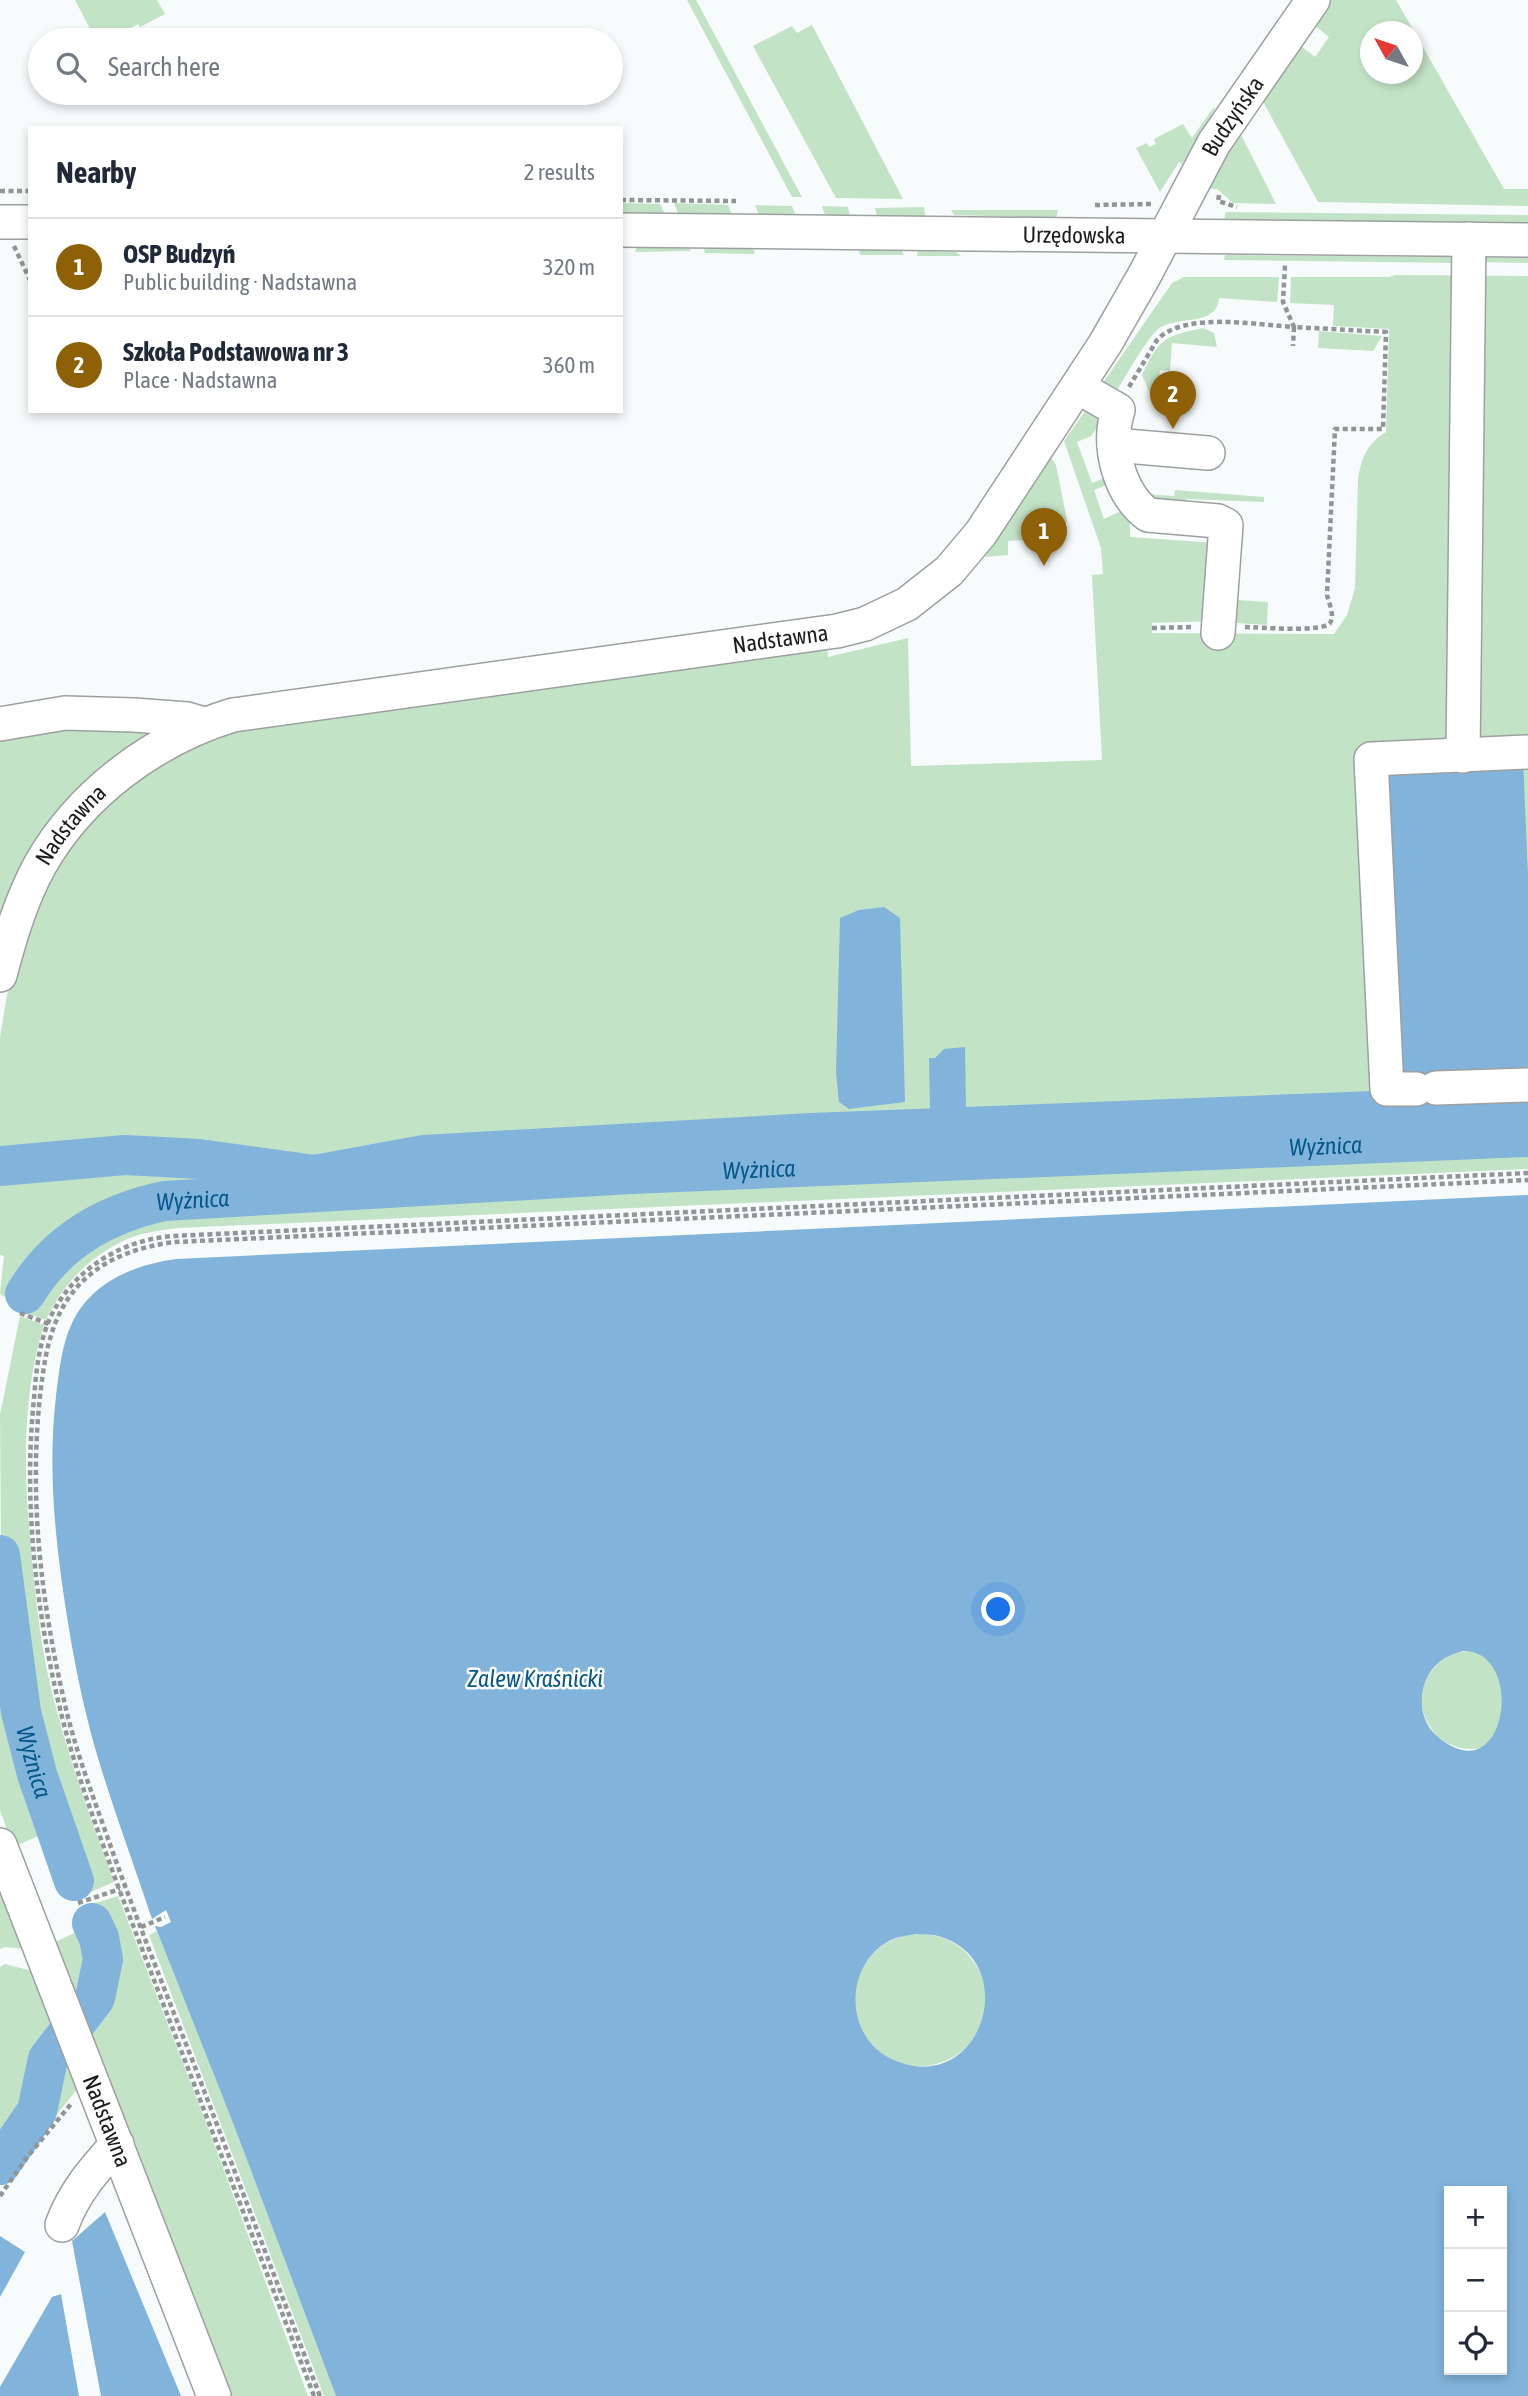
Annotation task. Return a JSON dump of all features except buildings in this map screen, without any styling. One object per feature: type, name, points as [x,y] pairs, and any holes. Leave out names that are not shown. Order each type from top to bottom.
[{"type":"street","name":"Budzyńska","points":[[1164,237],[1214,143],[1313,0]]},
{"type":"street","points":[[0,222],[28,222]]},
{"type":"street","name":"Urzędowska","points":[[623,230],[1528,240]]},
{"type":"street","name":"Nadstawna","points":[[0,975],[29,887],[53,845],[78,812],[120,774],[175,737],[204,724],[233,715],[837,631],[865,624],[896,610],[927,590],[965,554],[1020,476],[1105,344],[1164,237]]},
{"type":"street","points":[[1463,756],[1469,239]]},
{"type":"street","points":[[1078,387],[1118,410],[1113,425],[1118,467],[1126,491],[1148,515],[1218,521],[1226,525],[1219,630]]},
{"type":"street","points":[[1114,445],[1208,453]]},
{"type":"street","name":"Nadstawna","points":[[0,724],[65,713],[187,719],[204,724]]},
{"type":"street","points":[[1528,752],[1371,760],[1387,1089],[1528,1085]]},
{"type":"street","name":"Nadstawna","points":[[0,1845],[214,2396]]},
{"type":"street","points":[[62,2225],[69,2205],[86,2179],[117,2144]]},
{"type":"path","points":[[0,191],[28,191]]},
{"type":"path","points":[[623,200],[744,202]]},
{"type":"path","points":[[1091,205],[1143,206],[1161,201]]},
{"type":"path","points":[[1285,265],[1283,302],[1294,327],[1293,346]]},
{"type":"path","points":[[1118,410],[1152,347],[1163,334],[1178,327],[1207,322],[1386,332],[1383,429],[1335,429],[1327,595],[1332,616],[1330,623],[1311,628],[1152,628]]},
{"type":"path","points":[[51,1325],[64,1294],[80,1276],[121,1249],[156,1237],[1528,1173]]},
{"type":"path","points":[[314,2396],[92,1812],[61,1714],[38,1594],[29,1466],[36,1374],[42,1339],[83,1281],[101,1267],[135,1249],[175,1242],[1528,1180]]},
{"type":"path","points":[[20,1313],[51,1325]]},
{"type":"path","points":[[78,1903],[122,1888]]},
{"type":"path","points":[[122,1888],[141,1927],[320,2396]]},
{"type":"path","points":[[141,1927],[165,1917]]},
{"type":"path","points":[[0,2196],[28,2156],[74,2101],[89,2076]]},
{"type":"green space","points":[[75,0],[157,0],[165,14],[140,27],[138,24],[131,28],[90,28]]},
{"type":"green space","points":[[687,0],[696,0],[802,197],[792,197]]},
{"type":"green space","points":[[1325,0],[1396,0],[1408,21],[1360,21],[1360,84],[1423,84],[1423,47],[1504,189],[1528,189],[1528,206],[1318,202],[1261,98],[1301,46],[1315,57],[1329,37],[1314,25]]},
{"type":"green space","points":[[812,25],[903,199],[836,198],[753,46],[792,26],[797,33]]},
{"type":"green space","points":[[1214,107],[1182,164],[1179,162],[1160,192],[1136,148],[1147,143],[1149,147],[1156,144],[1154,139],[1183,124],[1192,138]]},
{"type":"green space","points":[[1237,127],[1276,204],[1233,203],[1217,189],[1204,188]]},
{"type":"green space","points":[[623,203],[660,204],[665,214],[623,212]]},
{"type":"green space","points":[[674,203],[728,205],[732,215],[678,213]]},
{"type":"green space","points":[[755,205],[792,206],[796,216],[759,215]]},
{"type":"green space","points":[[822,206],[848,207],[850,216],[825,215]]},
{"type":"green space","points":[[924,207],[925,216],[877,216],[875,208]]},
{"type":"green space","points":[[951,210],[1058,210],[1056,218],[954,215]]},
{"type":"green space","points":[[1226,212],[1528,215],[1528,224],[1224,219]]},
{"type":"green space","points":[[637,247],[688,247],[691,251],[635,252]]},
{"type":"green space","points":[[751,247],[755,252],[705,253],[704,249]]},
{"type":"green space","points":[[861,249],[901,250],[904,255],[860,255]]},
{"type":"green space","points":[[918,251],[956,252],[961,256],[917,256]]},
{"type":"green space","points":[[1225,255],[1456,257],[1456,263],[1224,260]]},
{"type":"green space","points":[[1477,257],[1528,258],[1528,263],[1474,262]]},
{"type":"green space","points":[[1528,276],[1528,1104],[1425,1109],[1161,1111],[804,1124],[417,1146],[318,1166],[191,1149],[119,1146],[0,1158],[0,1037],[10,978],[50,869],[114,796],[205,734],[827,646],[828,657],[908,638],[911,766],[1102,760],[1092,575],[1103,574],[1101,548],[1064,441],[1088,407],[1097,418],[1097,428],[1091,436],[1077,442],[1092,483],[1107,477],[1109,484],[1094,490],[1104,519],[1119,512],[1130,520],[1130,537],[1216,543],[1213,621],[1152,623],[1152,633],[1334,634],[1347,615],[1355,588],[1358,479],[1361,465],[1370,446],[1386,432],[1389,329],[1333,326],[1334,305],[1290,303],[1291,277]]},
{"type":"green space","points":[[1184,277],[1279,277],[1277,302],[1219,298],[1217,307],[1205,317],[1161,327],[1144,346],[1117,390],[1098,390],[1172,283]]},
{"type":"green space","points":[[1203,328],[1214,333],[1217,347],[1172,343],[1170,371],[1160,370],[1157,399],[1152,399],[1142,375],[1158,346],[1171,337]]},
{"type":"green space","points":[[1319,331],[1382,336],[1373,351],[1318,348]]},
{"type":"green space","points":[[1051,458],[1056,465],[1067,520],[1062,537],[1008,541],[1008,555],[985,557]]},
{"type":"green space","points":[[1175,490],[1264,497],[1264,502],[1186,499],[1185,506],[1155,505],[1144,494],[1174,496]]},
{"type":"green space","points":[[1238,600],[1268,602],[1267,625],[1236,623]]},
{"type":"green space","points":[[62,724],[150,727],[158,735],[0,935],[0,733]]},
{"type":"green space","points":[[872,1136],[869,1159],[166,1196],[122,1208],[84,1226],[51,1253],[24,1290],[28,1295],[43,1273],[65,1249],[91,1232],[120,1219],[165,1207],[1528,1150],[1528,1169],[177,1228],[135,1236],[120,1242],[94,1259],[61,1293],[46,1320],[21,1311],[23,1300],[0,1293],[4,1256],[0,1255],[0,1171],[123,1160],[206,1166],[316,1179],[429,1159]]},
{"type":"green space","points":[[20,1316],[44,1325],[32,1376],[26,1429],[28,1510],[43,1648],[63,1734],[114,1882],[84,1895],[47,1795],[25,1710],[1,1536],[0,1415]]},
{"type":"green space","points":[[0,1580],[17,1713],[50,1831],[13,1847],[0,1810]]},
{"type":"green space","points":[[1461,1651],[1481,1651],[1506,1665],[1517,1681],[1520,1700],[1517,1719],[1506,1735],[1481,1749],[1461,1749],[1444,1741],[1430,1727],[1422,1710],[1422,1690],[1430,1673],[1444,1659]]},
{"type":"green space","points":[[0,1881],[26,1949],[0,1949]]},
{"type":"green space","points":[[118,1896],[308,2396],[225,2396],[83,2023],[102,2000],[112,1960],[93,1904]]},
{"type":"green space","points":[[87,1927],[97,1960],[91,1992],[79,2007],[53,1943]]},
{"type":"green space","points":[[157,1931],[336,2396],[324,2396],[149,1935]]},
{"type":"green space","points":[[920,1934],[945,1939],[966,1954],[981,1975],[986,2000],[981,2025],[966,2046],[945,2061],[920,2066],[895,2061],[874,2046],[859,2025],[854,2000],[859,1975],[874,1954],[895,1939]]},
{"type":"green space","points":[[5,1964],[32,1971],[78,2088],[24,2156],[4,2172],[0,2172],[0,1967]]},
{"type":"water","points":[[1523,758],[1528,876],[1528,1080],[1392,1085],[1376,766]]},
{"type":"water","points":[[884,907],[900,918],[905,1102],[849,1109],[839,1102],[836,1072],[840,918],[859,910]]},
{"type":"water","points":[[965,1047],[966,1111],[930,1112],[929,1058],[935,1058],[944,1049]]},
{"type":"water","name":"Zalew Kraśnicki","points":[[1528,1195],[1528,2396],[336,2396],[155,1926],[161,1927],[171,1922],[166,1910],[152,1919],[95,1748],[71,1641],[61,1576],[52,1464],[54,1418],[64,1348],[76,1315],[92,1295],[113,1279],[150,1264],[176,1259]],"holes":[[[1463,1651],[1483,1657],[1496,1673],[1501,1694],[1500,1717],[1492,1736],[1478,1749],[1459,1749],[1429,1727],[1422,1700],[1425,1682],[1435,1666],[1451,1655]],[[914,1934],[931,1935],[963,1949],[979,1969],[985,1992],[983,2017],[973,2039],[956,2057],[933,2066],[905,2064],[881,2052],[869,2041],[861,2028],[855,1998],[857,1983],[862,1969],[882,1946],[896,1938]]]},
{"type":"water","points":[[105,2212],[181,2396],[101,2396],[72,2241]]},
{"type":"water","points":[[0,2236],[25,2252],[0,2297]]},
{"type":"water","points":[[61,2294],[79,2396],[0,2396],[0,2387],[52,2297]]},
{"type":"waterway","points":[[1424,1095],[1425,1109]]},
{"type":"waterway","name":"Wyżnica","points":[[0,1166],[125,1155],[199,1159],[315,1175],[424,1155],[811,1133],[1528,1105]]},
{"type":"waterway","name":"Wyżnica","points":[[25,1294],[52,1259],[84,1232],[122,1214],[164,1201],[631,1174],[1528,1137]]},
{"type":"waterway","name":"Wyżnica","points":[[0,1555],[21,1712],[37,1774],[74,1881]]},
{"type":"waterway","name":"Wyżnica","points":[[0,2165],[37,2111],[48,2059],[95,1998],[103,1959],[99,1938],[92,1923]]},
{"type":"place","name":"Szkoła Podstawowa nr 3","points":[[1173,429]]},
{"type":"place","name":"OSP Budzyń","points":[[1044,566]]}]
